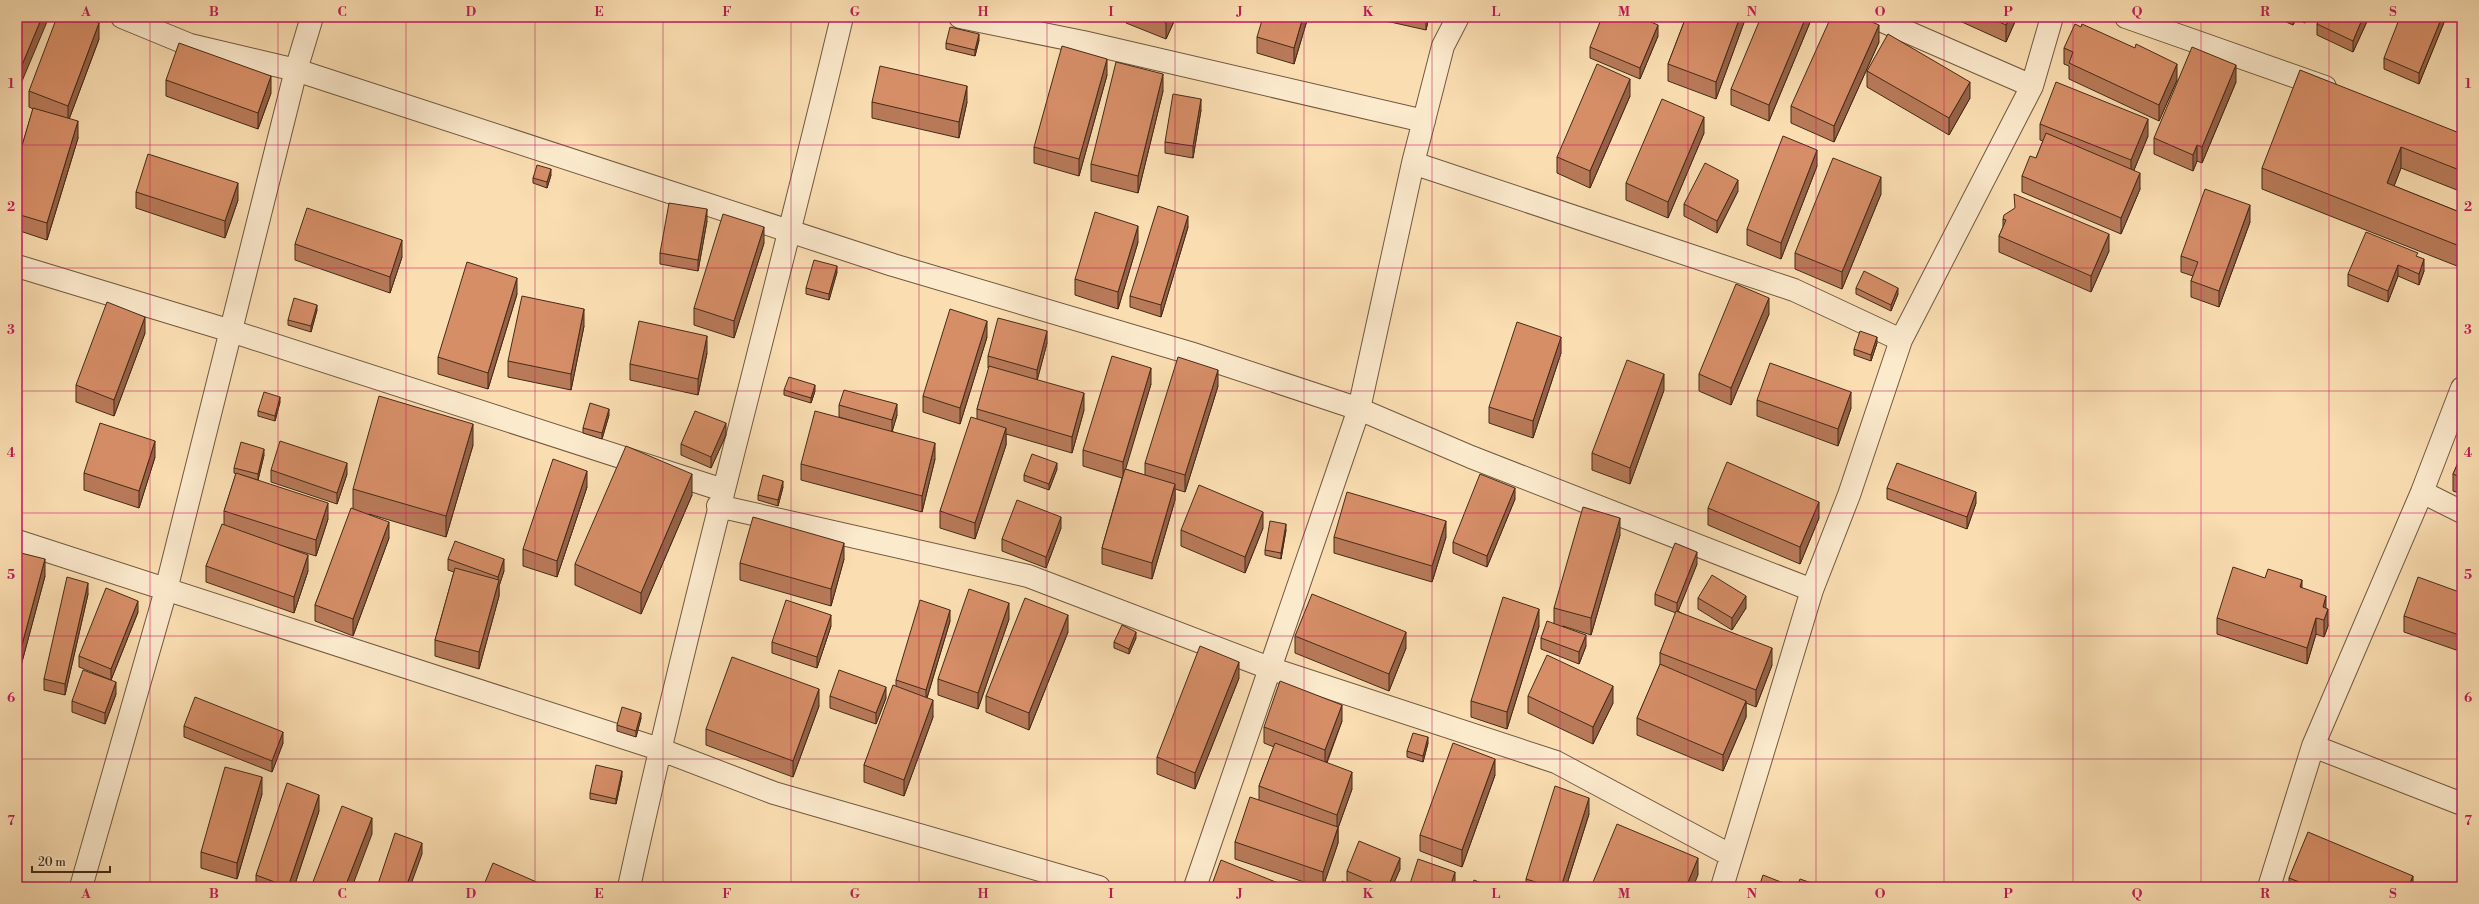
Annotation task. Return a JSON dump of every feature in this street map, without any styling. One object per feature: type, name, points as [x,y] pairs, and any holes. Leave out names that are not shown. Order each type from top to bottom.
[{"type":"street","points":[[122,17],[190,45],[296,70],[893,265],[1190,353],[1359,409],[1471,457],[1812,590]]},
{"type":"street","points":[[82,887],[166,590],[296,70],[312,17]]},
{"type":"street","points":[[629,887],[659,750],[720,498],[842,17]]},
{"type":"street","points":[[960,17],[1083,42],[1424,121]]},
{"type":"street","points":[[1195,887],[1359,409],[1413,163],[1442,46],[1458,17]]},
{"type":"street","points":[[1873,17],[2032,86]]},
{"type":"street","points":[[1722,887],[1730,855],[1812,590],[1849,495],[1901,340],[2032,86],[2052,17]]},
{"type":"street","points":[[2126,17],[2343,93]]},
{"type":"street","points":[[1413,163],[1781,286],[1901,340]]},
{"type":"street","points":[[17,266],[231,331],[720,498],[1028,576],[1269,668],[1556,762],[1730,855]]},
{"type":"street","points":[[2269,887],[2313,746],[2422,492],[2462,388]]},
{"type":"street","points":[[2422,492],[2462,512]]},
{"type":"street","points":[[17,540],[659,750],[774,793],[1100,887]]},
{"type":"street","points":[[2313,746],[2462,804]]},
{"type":"building","points":[[17,17],[42,17],[17,77]]},
{"type":"building","points":[[57,17],[84,17],[99,23],[68,106],[29,91]]},
{"type":"building","points":[[1152,17],[1169,17],[1166,23]]},
{"type":"building","points":[[1263,17],[1303,17],[1294,48],[1257,37]]},
{"type":"building","points":[[1602,17],[1639,17],[1658,25],[1640,68],[1590,47]]},
{"type":"building","points":[[1686,17],[1740,17],[1716,82],[1668,64]]},
{"type":"building","points":[[1761,17],[1806,17],[1769,105],[1731,89]]},
{"type":"building","points":[[1831,17],[1860,17],[1879,25],[1834,126],[1791,106]]},
{"type":"building","points":[[1988,17],[2010,17],[2006,25]]},
{"type":"building","points":[[2321,17],[2363,17],[2353,41],[2317,24]]},
{"type":"building","points":[[2400,17],[2442,17],[2419,73],[2384,58]]},
{"type":"building","points":[[2075,24],[2081,27],[2082,24],[2135,48],[2136,44],[2177,64],[2159,105],[2069,63],[2073,52],[2064,48]]},
{"type":"building","points":[[950,27],[979,34],[975,50],[946,43]]},
{"type":"building","points":[[1888,34],[1970,82],[1949,118],[1867,71]]},
{"type":"building","points":[[179,43],[271,76],[258,113],[166,80]]},
{"type":"building","points":[[1062,46],[1107,59],[1079,159],[1034,147]]},
{"type":"building","points":[[2192,47],[2236,65],[2202,147],[2197,145],[2193,155],[2154,138]]},
{"type":"building","points":[[1116,62],[1163,74],[1138,176],[1091,164]]},
{"type":"building","points":[[1597,64],[1630,79],[1590,171],[1557,157]]},
{"type":"building","points":[[880,66],[967,86],[959,122],[872,102]]},
{"type":"building","points":[[2300,70],[2462,134],[2462,171],[2401,147],[2387,183],[2462,213],[2462,247],[2262,168]]},
{"type":"building","points":[[2056,82],[2148,119],[2131,160],[2040,124]]},
{"type":"building","points":[[1173,94],[1201,99],[1193,146],[1165,142]]},
{"type":"building","points":[[1662,99],[1704,117],[1668,202],[1626,183]]},
{"type":"building","points":[[33,108],[78,121],[47,223],[17,214],[17,163]]},
{"type":"building","points":[[2046,133],[2140,173],[2121,218],[2022,176],[2030,156],[2036,158]]},
{"type":"building","points":[[1783,136],[1817,150],[1781,243],[1747,229]]},
{"type":"building","points":[[148,154],[238,183],[225,221],[136,192]]},
{"type":"building","points":[[1833,158],[1881,177],[1842,272],[1795,253]]},
{"type":"building","points":[[1705,163],[1738,180],[1717,221],[1684,204]]},
{"type":"building","points":[[537,165],[551,169],[547,182],[533,178]]},
{"type":"building","points":[[2205,189],[2250,205],[2219,291],[2191,281],[2198,262],[2181,256]]},
{"type":"building","points":[[2014,194],[2109,234],[2091,276],[1999,236],[2006,220],[2003,219],[2004,215],[2015,208]]},
{"type":"building","points":[[669,203],[707,209],[698,260],[660,253]]},
{"type":"building","points":[[1158,206],[1188,216],[1161,305],[1130,296]]},
{"type":"building","points":[[307,208],[402,240],[390,277],[295,244]]},
{"type":"building","points":[[1095,212],[1138,226],[1118,292],[1075,279]]},
{"type":"building","points":[[723,214],[764,227],[734,321],[694,308]]},
{"type":"building","points":[[2366,232],[2418,253],[2416,256],[2424,259],[2419,274],[2398,265],[2388,291],[2348,274]]},
{"type":"building","points":[[814,260],[837,266],[829,294],[806,288]]},
{"type":"building","points":[[467,262],[517,278],[488,373],[438,357]]},
{"type":"building","points":[[1864,271],[1898,288],[1891,305],[1856,288]]},
{"type":"building","points":[[1736,284],[1769,298],[1731,388],[1699,374]]},
{"type":"building","points":[[522,296],[584,309],[571,374],[508,361]]},
{"type":"building","points":[[294,298],[317,305],[311,326],[288,320]]},
{"type":"building","points":[[107,302],[145,317],[114,400],[76,385]]},
{"type":"building","points":[[950,309],[987,321],[960,408],[923,396]]},
{"type":"building","points":[[998,318],[1047,331],[1037,370],[988,356]]},
{"type":"building","points":[[639,321],[707,336],[698,379],[630,364]]},
{"type":"building","points":[[1517,322],[1561,337],[1533,421],[1489,407]]},
{"type":"building","points":[[1860,331],[1877,337],[1871,355],[1854,349]]},
{"type":"building","points":[[1112,356],[1151,368],[1123,462],[1083,450]]},
{"type":"building","points":[[1178,357],[1218,370],[1185,475],[1145,463]]},
{"type":"building","points":[[1627,360],[1664,374],[1630,468],[1592,453]]},
{"type":"building","points":[[1770,363],[1851,392],[1838,429],[1757,400]]},
{"type":"building","points":[[989,366],[1084,393],[1072,437],[977,409]]},
{"type":"building","points":[[789,377],[815,385],[811,398],[784,390]]},
{"type":"building","points":[[844,390],[897,404],[892,420],[839,405]]},
{"type":"building","points":[[264,392],[280,397],[275,416],[258,411]]},
{"type":"building","points":[[379,396],[473,424],[446,516],[353,489]]},
{"type":"building","points":[[590,403],[609,409],[602,433],[583,428]]},
{"type":"building","points":[[695,411],[726,423],[711,457],[681,444]]},
{"type":"building","points":[[815,411],[935,443],[922,496],[801,464]]},
{"type":"building","points":[[971,417],[1006,428],[975,523],[940,511]]},
{"type":"building","points":[[100,423],[155,441],[139,491],[84,473]]},
{"type":"building","points":[[280,441],[347,463],[337,493],[271,470]]},
{"type":"building","points":[[241,442],[264,449],[258,474],[234,468]]},
{"type":"building","points":[[626,446],[692,474],[641,593],[575,564]]},
{"type":"building","points":[[1032,454],[1057,463],[1049,484],[1024,475]]},
{"type":"building","points":[[2462,454],[2462,478],[2453,474]]},
{"type":"building","points":[[553,459],[587,471],[557,561],[523,549]]},
{"type":"building","points":[[1727,462],[1819,502],[1800,547],[1708,508]]},
{"type":"building","points":[[1897,463],[1976,492],[1967,517],[1887,488]]},
{"type":"building","points":[[1125,469],[1175,484],[1152,563],[1102,548]]},
{"type":"building","points":[[236,473],[328,503],[316,540],[224,511]]},
{"type":"building","points":[[1480,474],[1515,488],[1487,556],[1453,542]]},
{"type":"building","points":[[763,475],[783,481],[778,500],[758,495]]},
{"type":"building","points":[[1199,485],[1263,512],[1245,557],[1181,530]]},
{"type":"building","points":[[1347,492],[1446,521],[1432,566],[1334,537]]},
{"type":"building","points":[[1017,500],[1061,517],[1046,557],[1002,539]]},
{"type":"building","points":[[1583,507],[1620,518],[1591,618],[1554,608]]},
{"type":"building","points":[[351,508],[389,522],[353,619],[315,605]]},
{"type":"building","points":[[753,517],[844,543],[831,589],[740,563]]},
{"type":"building","points":[[1270,521],[1286,524],[1281,553],[1265,550]]},
{"type":"building","points":[[222,524],[308,555],[294,597],[206,566]]},
{"type":"building","points":[[455,541],[504,559],[498,577],[448,559]]},
{"type":"building","points":[[1675,543],[1697,552],[1677,603],[1655,594]]},
{"type":"building","points":[[17,552],[45,559],[19,656],[17,656]]},
{"type":"building","points":[[2233,567],[2265,578],[2268,569],[2302,580],[2300,587],[2326,596],[2323,607],[2328,609],[2324,620],[2316,618],[2307,648],[2217,618]]},
{"type":"building","points":[[455,568],[499,580],[479,652],[435,640]]},
{"type":"building","points":[[1712,575],[1746,596],[1732,618],[1698,598]]},
{"type":"building","points":[[67,577],[88,583],[65,684],[44,679]]},
{"type":"building","points":[[2418,577],[2462,593],[2462,636],[2404,616]]},
{"type":"building","points":[[106,588],[138,601],[111,669],[79,656]]},
{"type":"building","points":[[969,589],[1009,603],[978,693],[938,679]]},
{"type":"building","points":[[1312,594],[1406,632],[1389,674],[1295,636]]},
{"type":"building","points":[[1503,597],[1539,609],[1507,712],[1471,701]]},
{"type":"building","points":[[1025,598],[1068,615],[1029,713],[986,696]]},
{"type":"building","points":[[786,600],[831,615],[817,657],[772,642]]},
{"type":"building","points":[[920,600],[950,610],[926,690],[896,680]]},
{"type":"building","points":[[1676,611],[1772,648],[1756,690],[1660,653]]},
{"type":"building","points":[[1547,621],[1586,635],[1579,652],[1541,638]]},
{"type":"building","points":[[1122,625],[1136,632],[1129,649],[1114,642]]},
{"type":"building","points":[[1200,646],[1239,662],[1195,773],[1157,757]]},
{"type":"building","points":[[1547,655],[1613,686],[1593,727],[1528,696]]},
{"type":"building","points":[[732,657],[819,689],[793,761],[706,729]]},
{"type":"building","points":[[1660,664],[1746,701],[1723,755],[1637,718]]},
{"type":"building","points":[[83,670],[116,682],[105,713],[72,701]]},
{"type":"building","points":[[839,670],[886,687],[876,713],[830,696]]},
{"type":"building","points":[[1280,681],[1342,705],[1325,750],[1264,727]]},
{"type":"building","points":[[893,685],[933,700],[904,780],[864,765]]},
{"type":"building","points":[[195,697],[283,732],[272,761],[184,726]]},
{"type":"building","points":[[622,707],[641,713],[636,731],[617,725]]},
{"type":"building","points":[[1413,733],[1428,737],[1423,756],[1407,751]]},
{"type":"building","points":[[1275,743],[1352,772],[1337,815],[1259,786]]},
{"type":"building","points":[[1453,743],[1495,759],[1462,850],[1420,835]]},
{"type":"building","points":[[596,765],[622,771],[616,799],[590,793]]},
{"type":"building","points":[[225,767],[262,777],[237,863],[201,852]]},
{"type":"building","points":[[287,783],[319,795],[288,887],[256,875]]},
{"type":"building","points":[[1555,786],[1589,798],[1561,887],[1552,887],[1526,879]]},
{"type":"building","points":[[1250,797],[1338,827],[1323,872],[1235,842]]},
{"type":"building","points":[[342,806],[372,818],[345,887],[311,887]]},
{"type":"building","points":[[1617,824],[1698,858],[1686,887],[1591,887]]},
{"type":"building","points":[[2308,832],[2413,876],[2408,887],[2312,887],[2289,878]]},
{"type":"building","points":[[395,833],[422,843],[406,887],[377,887]]},
{"type":"building","points":[[1359,841],[1400,858],[1388,887],[1347,871]]},
{"type":"building","points":[[1418,859],[1455,872],[1450,887],[1409,887]]},
{"type":"building","points":[[1221,860],[1288,887],[1211,887]]},
{"type":"building","points":[[493,863],[548,887],[483,887]]},
{"type":"building","points":[[1763,875],[1791,886],[1759,887]]},
{"type":"building","points":[[1800,879],[1823,887],[1797,887]]},
{"type":"building","points":[[1474,880],[1491,887],[1471,887]]},
{"type":"building","points":[[1342,881],[1357,887],[1340,887]]}]
